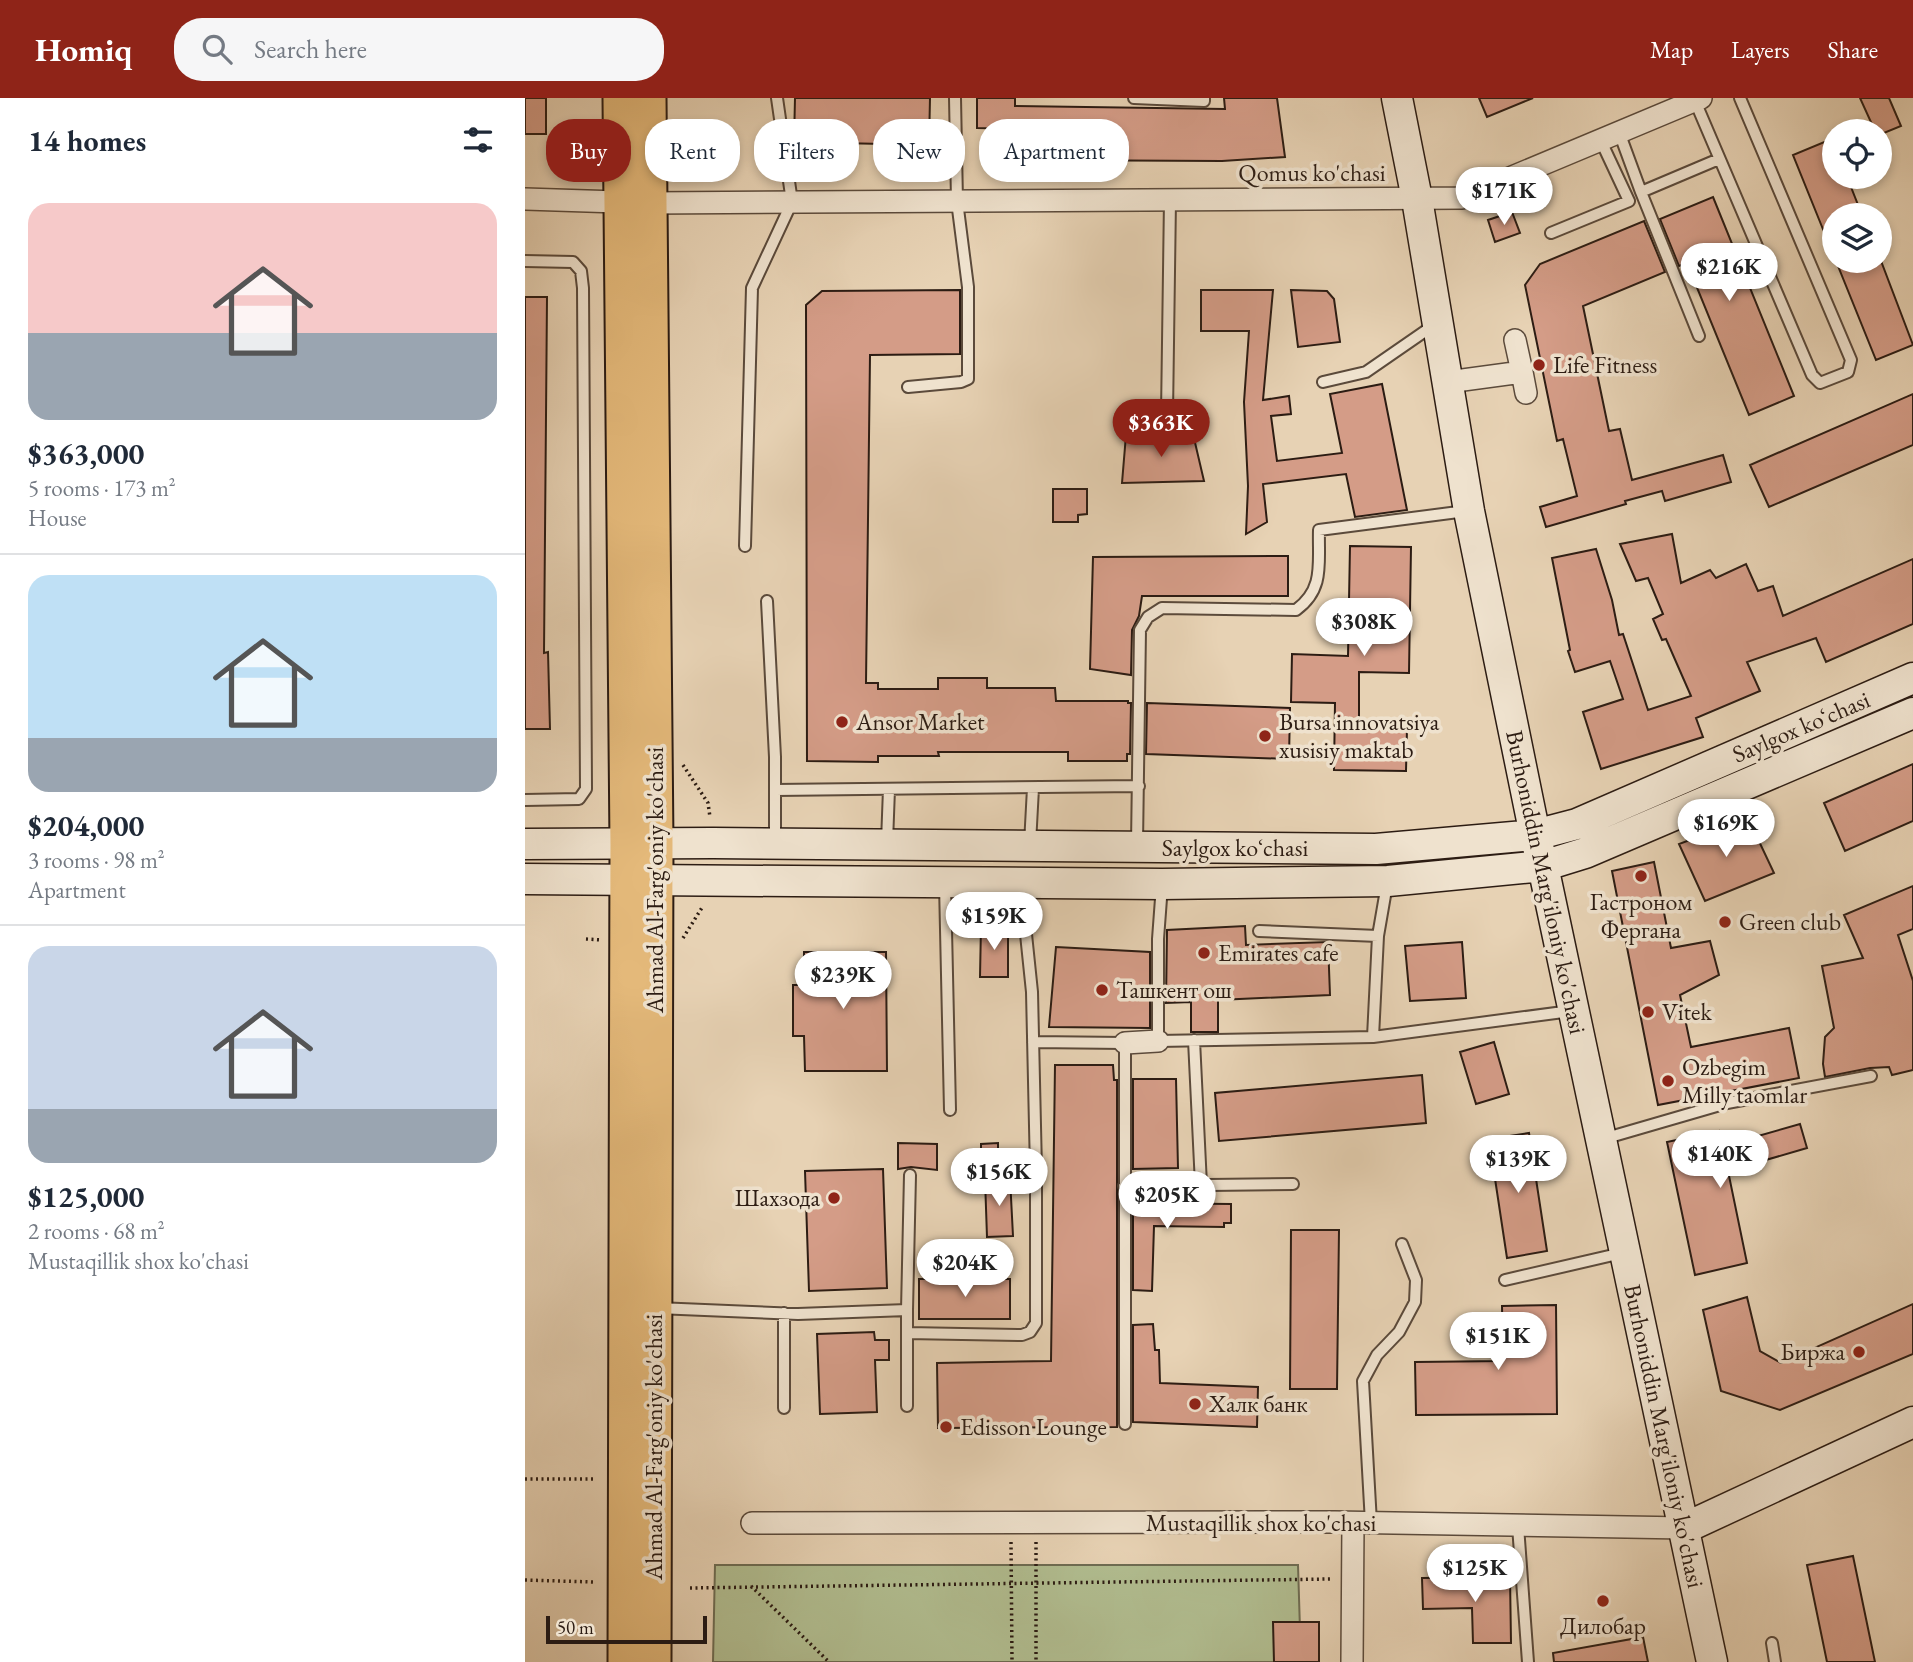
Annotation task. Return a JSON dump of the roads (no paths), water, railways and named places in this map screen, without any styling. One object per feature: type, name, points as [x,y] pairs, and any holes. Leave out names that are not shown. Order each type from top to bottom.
[{"type":"main road","name":"Ahmad Al-Farg'oniy ko'chasi","points":[[620,98],[635,203],[656,770],[642,844]]},
{"type":"main road","name":"Ahmad Al-Farg'oniy ko'chasi","points":[[625,1662],[642,844],[635,203],[649,98]]},
{"type":"main road","name":"Burhoniddin Marg'iloniy ko'chasi","points":[[1397,98],[1417,198],[1469,511],[1535,835],[1712,1662]]},
{"type":"main road","name":"Saylgox koʻchasi","points":[[525,844],[887,844],[1376,849],[1535,835],[1577,824],[1913,678]]},
{"type":"main road","name":"Saylgox koʻchasi","points":[[525,879],[1162,884],[1388,881],[1543,866],[1585,853],[1913,713]]},
{"type":"main road","name":"Ahmad Al-Farg'oniy ko'chasi","points":[[641,880],[655,945],[654,1662]]},
{"type":"main road","name":"Mustaqillik shox ko'chasi","points":[[1685,1528],[1913,1422]]},
{"type":"street","name":"Qomus ko'chasi","points":[[525,199],[635,203],[1462,198],[1698,99]]},
{"type":"street","points":[[1448,382],[1524,383],[1515,340]]},
{"type":"street","points":[[1125,1043],[1158,1041]]},
{"type":"street","name":"Mustaqillik shox ko'chasi","points":[[752,1523],[1361,1523],[1685,1528]]},
{"type":"street","points":[[1352,1662],[1361,1523]]},
{"type":"lane","points":[[745,546],[752,288],[792,202],[776,98]]},
{"type":"lane","points":[[908,387],[968,379],[968,287],[957,201],[955,98]]},
{"type":"lane","points":[[1134,98],[1204,101],[1204,98]]},
{"type":"lane","points":[[1698,99],[1719,159],[1812,375],[1820,383],[1848,372],[1851,360],[1740,98]]},
{"type":"lane","points":[[1610,135],[1641,192],[1699,336]]},
{"type":"lane","points":[[1551,233],[1629,201],[1610,135]]},
{"type":"lane","points":[[1641,192],[1719,159]]},
{"type":"lane","points":[[1167,414],[1170,200]]},
{"type":"lane","points":[[525,261],[573,262],[581,271],[583,288],[586,789],[579,799],[525,800]]},
{"type":"lane","points":[[1323,382],[1366,372],[1438,323]]},
{"type":"lane","points":[[1137,848],[1140,630],[1148,617],[1162,608],[1296,610],[1308,601],[1318,586],[1319,530],[1469,511]]},
{"type":"lane","points":[[767,601],[775,844]]},
{"type":"lane","points":[[775,790],[1139,786]]},
{"type":"lane","points":[[1030,846],[1033,788]]},
{"type":"lane","points":[[887,844],[889,789]]},
{"type":"lane","points":[[945,881],[950,1110]]},
{"type":"lane","points":[[1373,1037],[1378,936],[1388,881]]},
{"type":"lane","points":[[907,1333],[1022,1335],[1030,1332],[1036,1322],[1037,1170],[1032,992],[1021,882]]},
{"type":"lane","points":[[1162,884],[1158,939],[1158,1041],[1373,1037],[1574,1011]]},
{"type":"lane","points":[[1259,931],[1378,936]]},
{"type":"lane","points":[[1194,1040],[1201,1185]]},
{"type":"lane","points":[[1033,1042],[1125,1043],[1125,1424]]},
{"type":"lane","points":[[1601,1140],[1727,1103],[1871,1076]]},
{"type":"lane","points":[[907,1406],[910,1175]]},
{"type":"lane","points":[[1124,1186],[1293,1184]]},
{"type":"lane","points":[[1361,1523],[1363,1381],[1377,1355],[1399,1332],[1415,1302],[1416,1280],[1402,1244]]},
{"type":"lane","points":[[1505,1280],[1625,1252]]},
{"type":"lane","points":[[654,1308],[784,1314],[908,1310]]},
{"type":"lane","points":[[784,1314],[784,1408]]},
{"type":"lane","points":[[1518,1525],[1528,1662]]},
{"type":"lane","points":[[1772,1643],[1775,1662]]},
{"type":"place","name":"Life Fitness","points":[[1539,365]]},
{"type":"place","name":"Ansor Market","points":[[842,722]]},
{"type":"place","name":"Bursa innovatsiya xusisiy maktab","points":[[1265,736]]},
{"type":"place","name":"Гастроном Фергана","points":[[1641,876]]},
{"type":"place","name":"Green club","points":[[1725,922]]},
{"type":"place","name":"Emirates cafe","points":[[1204,953]]},
{"type":"place","name":"Ташкент ош","points":[[1102,990]]},
{"type":"place","name":"Vitek","points":[[1648,1012]]},
{"type":"place","name":"Ozbegim Milly taomlar","points":[[1668,1081]]},
{"type":"place","name":"Шахзода","points":[[834,1198]]},
{"type":"place","name":"Биржа","points":[[1859,1352]]},
{"type":"place","name":"Халк банк","points":[[1195,1404]]},
{"type":"place","name":"Edisson Lounge","points":[[946,1427]]},
{"type":"place","name":"Дилобар","points":[[1603,1601]]}]
